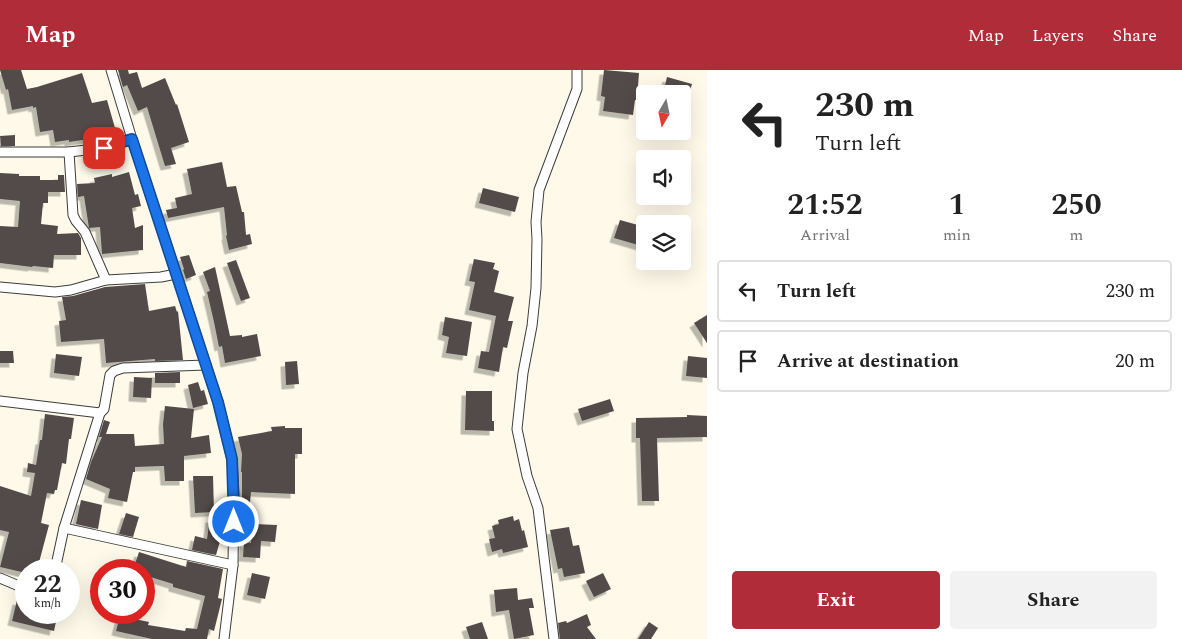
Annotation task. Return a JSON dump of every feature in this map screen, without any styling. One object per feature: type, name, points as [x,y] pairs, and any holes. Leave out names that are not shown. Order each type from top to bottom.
[{"type":"street","points":[[110,70],[218,402],[232,459],[234,493],[233,565],[224,639]]},
{"type":"street","points":[[554,639],[538,508],[517,429],[523,373],[532,326],[536,288],[536,222],[539,190],[577,89],[578,70]]},
{"type":"street","points":[[0,152],[69,152],[104,148],[132,139]]},
{"type":"street","points":[[69,152],[73,215],[76,222],[85,232],[106,280]]},
{"type":"street","points":[[0,287],[55,292],[71,290],[106,280],[161,277],[176,274]]},
{"type":"street","points":[[57,559],[64,528],[100,413],[104,409],[110,375],[122,368],[206,365]]},
{"type":"street","points":[[0,401],[100,413]]},
{"type":"street","points":[[64,528],[233,565]]},
{"type":"street","points":[[0,578],[15,584]]},
{"type":"building","points":[[0,70],[21,70],[27,89],[82,73],[92,103],[107,100],[115,128],[101,133],[103,139],[90,143],[89,139],[55,142],[53,130],[40,132],[36,107],[12,110],[8,89],[6,90]]},
{"type":"building","points":[[118,70],[128,70],[129,74],[137,72],[142,88],[165,78],[177,104],[189,142],[171,148],[176,164],[165,166],[147,107],[138,111],[127,85],[123,87]]},
{"type":"building","points":[[604,70],[639,73],[633,115],[603,111],[605,97],[601,96]]},
{"type":"building","points":[[667,77],[692,84],[691,87],[691,85],[665,85]]},
{"type":"building","points":[[15,135],[15,146],[1,146],[0,136]]},
{"type":"building","points":[[222,162],[227,187],[236,186],[242,212],[244,212],[246,235],[250,234],[252,244],[229,250],[224,207],[168,218],[166,210],[177,208],[175,198],[192,194],[187,169]]},
{"type":"building","points":[[129,172],[135,195],[138,194],[141,206],[132,208],[135,228],[143,225],[143,250],[102,254],[100,227],[89,228],[84,196],[78,197],[77,184],[95,183],[94,178],[112,174],[112,177]]},
{"type":"building","points":[[0,173],[19,174],[19,176],[40,176],[40,180],[58,180],[58,175],[64,175],[65,192],[48,192],[48,203],[43,203],[41,224],[58,226],[57,234],[78,233],[81,238],[81,255],[54,255],[53,268],[0,263],[0,226],[18,227],[20,201],[0,199]]},
{"type":"building","points":[[483,188],[519,197],[515,212],[479,203]]},
{"type":"building","points":[[620,220],[636,224],[636,244],[614,238]]},
{"type":"building","points":[[189,255],[196,275],[186,279],[180,257]]},
{"type":"building","points":[[474,259],[495,263],[493,269],[499,271],[494,292],[514,297],[508,321],[513,321],[507,348],[503,347],[499,372],[478,368],[481,351],[489,352],[496,316],[469,310],[475,282],[469,281]]},
{"type":"building","points":[[236,260],[250,298],[241,301],[227,263]]},
{"type":"building","points":[[215,267],[230,336],[242,335],[242,337],[257,334],[261,356],[225,363],[222,346],[219,347],[207,292],[210,291],[203,272]]},
{"type":"building","points":[[145,284],[149,311],[175,306],[178,311],[183,360],[155,361],[155,359],[106,363],[104,339],[61,342],[59,321],[66,320],[62,297],[73,296],[105,287]]},
{"type":"building","points":[[707,315],[707,343],[694,323]]},
{"type":"building","points":[[445,317],[472,322],[467,356],[446,353],[449,337],[442,335]]},
{"type":"building","points":[[0,351],[13,351],[14,363],[0,363]]},
{"type":"building","points":[[56,354],[82,357],[79,376],[54,373]]},
{"type":"building","points":[[688,356],[707,358],[707,378],[686,376]]},
{"type":"building","points":[[297,361],[299,384],[286,385],[285,362]]},
{"type":"building","points":[[180,372],[180,383],[155,383],[155,373]]},
{"type":"building","points":[[134,377],[152,378],[151,398],[133,397]]},
{"type":"building","points":[[198,382],[201,391],[204,390],[208,404],[193,408],[188,385]]},
{"type":"building","points":[[466,391],[492,391],[494,431],[465,430]]},
{"type":"building","points":[[610,399],[614,411],[582,421],[578,409]]},
{"type":"building","points":[[165,406],[194,409],[191,438],[209,435],[211,453],[184,456],[184,481],[165,481],[164,466],[135,467],[127,502],[108,498],[110,489],[86,479],[102,437],[99,437],[104,420],[110,422],[106,434],[134,434],[135,446],[164,444],[163,424]]},
{"type":"building","points":[[45,414],[74,418],[66,464],[62,463],[57,490],[55,490],[54,494],[47,493],[41,523],[49,525],[40,559],[15,559],[15,570],[0,567],[9,532],[0,530],[0,486],[31,496],[35,473],[27,472],[28,463],[36,465],[40,440],[42,440]]},
{"type":"building","points":[[687,415],[707,416],[707,437],[657,438],[659,501],[642,501],[640,438],[636,438],[636,418],[687,417]]},
{"type":"building","points":[[285,426],[285,428],[302,428],[302,454],[295,454],[295,494],[251,492],[249,513],[242,513],[242,454],[238,437],[272,431],[271,427]]},
{"type":"building","points":[[193,476],[213,476],[214,512],[195,513]]},
{"type":"building","points":[[81,500],[102,505],[98,529],[76,524]]},
{"type":"building","points":[[126,513],[139,517],[133,537],[119,534]]},
{"type":"building","points":[[513,516],[514,521],[519,519],[528,547],[503,553],[502,549],[492,552],[489,539],[495,538],[492,526],[499,524],[498,520]]},
{"type":"building","points":[[210,518],[225,520],[224,531],[216,555],[192,550],[195,536],[207,539]]},
{"type":"building","points":[[252,524],[277,525],[275,542],[261,541],[260,558],[243,557],[244,542],[251,543]]},
{"type":"building","points":[[569,527],[573,546],[579,545],[585,573],[564,577],[562,568],[558,569],[550,530]]},
{"type":"building","points":[[139,552],[186,567],[187,561],[223,569],[218,598],[222,599],[214,631],[209,629],[207,639],[152,639],[116,631],[118,624],[148,624],[185,631],[186,628],[197,629],[205,596],[173,587],[173,584],[155,578],[155,559],[137,559]]},
{"type":"building","points":[[252,573],[270,577],[265,599],[247,595]]},
{"type":"building","points":[[603,573],[611,589],[594,597],[586,581]]},
{"type":"building","points":[[517,588],[518,600],[532,598],[534,608],[529,608],[534,635],[514,639],[509,610],[496,612],[494,590]]},
{"type":"building","points":[[15,608],[15,622],[12,621]]},
{"type":"building","points":[[587,614],[591,625],[587,627],[596,639],[560,639],[558,623],[566,621],[567,623]]},
{"type":"building","points":[[482,622],[488,639],[470,639],[466,627]]},
{"type":"building","points":[[649,622],[658,628],[651,639],[638,639]]},
{"type":"building","points":[[25,624],[55,624],[54,631]]},
{"type":"route","points":[[104,148],[132,139],[218,402],[232,459],[234,522]]}]
